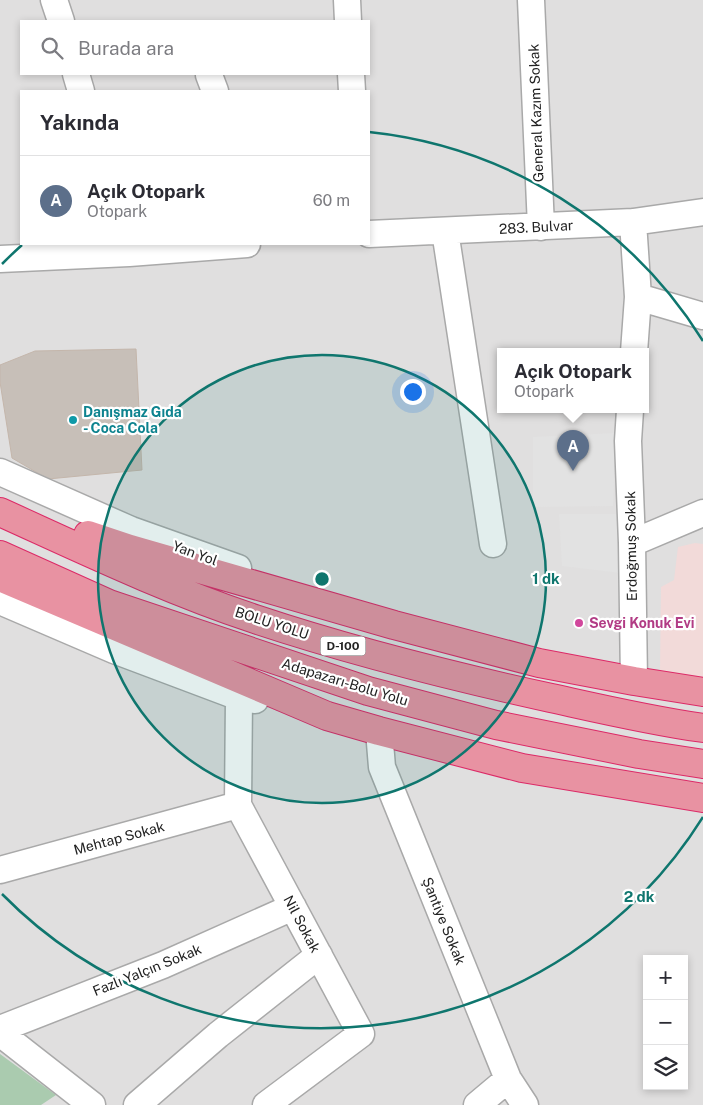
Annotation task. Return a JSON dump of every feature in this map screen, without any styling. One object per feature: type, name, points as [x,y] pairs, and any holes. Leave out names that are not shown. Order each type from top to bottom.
[{"type":"highway","points":[[0,506],[130,549],[394,625],[539,663],[634,682],[703,692]]},
{"type":"highway","name":"BOLU YOLU","points":[[0,512],[139,575],[254,619],[377,656],[498,686],[665,723],[703,728]]},
{"type":"highway","name":"Adapazarı-Bolu Yolu","points":[[0,555],[109,604],[368,691],[496,725],[639,754],[703,764]]},
{"type":"highway","points":[[0,577],[327,716],[522,768],[703,798]]},
{"type":"street","points":[[54,0],[60,20]]},
{"type":"street","points":[[347,0],[348,20]]},
{"type":"street","name":"General Kazım Sokak","points":[[532,0],[541,227]]},
{"type":"street","points":[[76,75],[81,90]]},
{"type":"street","points":[[351,75],[352,90]]},
{"type":"street","name":"283. Bulvar","points":[[370,234],[634,222],[703,212]]},
{"type":"street","points":[[634,222],[638,297],[634,348]]},
{"type":"street","points":[[445,231],[493,544]]},
{"type":"street","points":[[0,259],[128,248],[217,245]]},
{"type":"street","points":[[638,297],[703,316]]},
{"type":"street","name":"Erdoğmuş Sokak","points":[[630,413],[628,441],[634,682]]},
{"type":"street","name":"Yan Yol","points":[[0,472],[131,530],[394,625]]},
{"type":"street","points":[[632,543],[703,514]]},
{"type":"street","points":[[0,601],[114,650],[240,697],[327,716]]},
{"type":"street","name":"Nil Sokak","points":[[240,697],[238,805],[361,1034],[266,1105]]},
{"type":"street","name":"Şantiye Sokak","points":[[379,731],[382,767],[508,1079],[524,1105]]},
{"type":"street","name":"Mehtap Sokak","points":[[0,870],[238,805]]},
{"type":"street","name":"Fazlı Yalçın Sokak","points":[[0,1031],[163,965],[293,907]]},
{"type":"street","points":[[137,1105],[218,1036],[319,955]]},
{"type":"street","points":[[0,1031],[81,1102]]},
{"type":"street","points":[[477,1105],[508,1079]]},
{"type":"shaded area","points":[[0,0],[703,0],[703,1105],[0,1105]]},
{"type":"shaded area","points":[[616,433],[613,506],[533,507],[533,437]]},
{"type":"shaded area","points":[[559,514],[617,514],[621,573],[562,566]]},
{"type":"shaded area","points":[[695,543],[703,544],[703,680],[660,674],[661,587],[674,580],[678,547]]},
{"type":"green space","points":[[0,1054],[56,1095],[41,1105],[0,1105]]},
{"type":"building","name":"Danışmaz Gıda - Coca Cola","points":[[136,349],[142,470],[48,479],[12,458],[0,382],[0,365],[35,351]]},
{"type":"place","name":"Danışmaz Gıda - Coca Cola","points":[[73,420]]},
{"type":"place","name":"Açık Otopark","points":[[573,471]]},
{"type":"place","name":"Sevgi Konuk Evi","points":[[579,623]]}]
